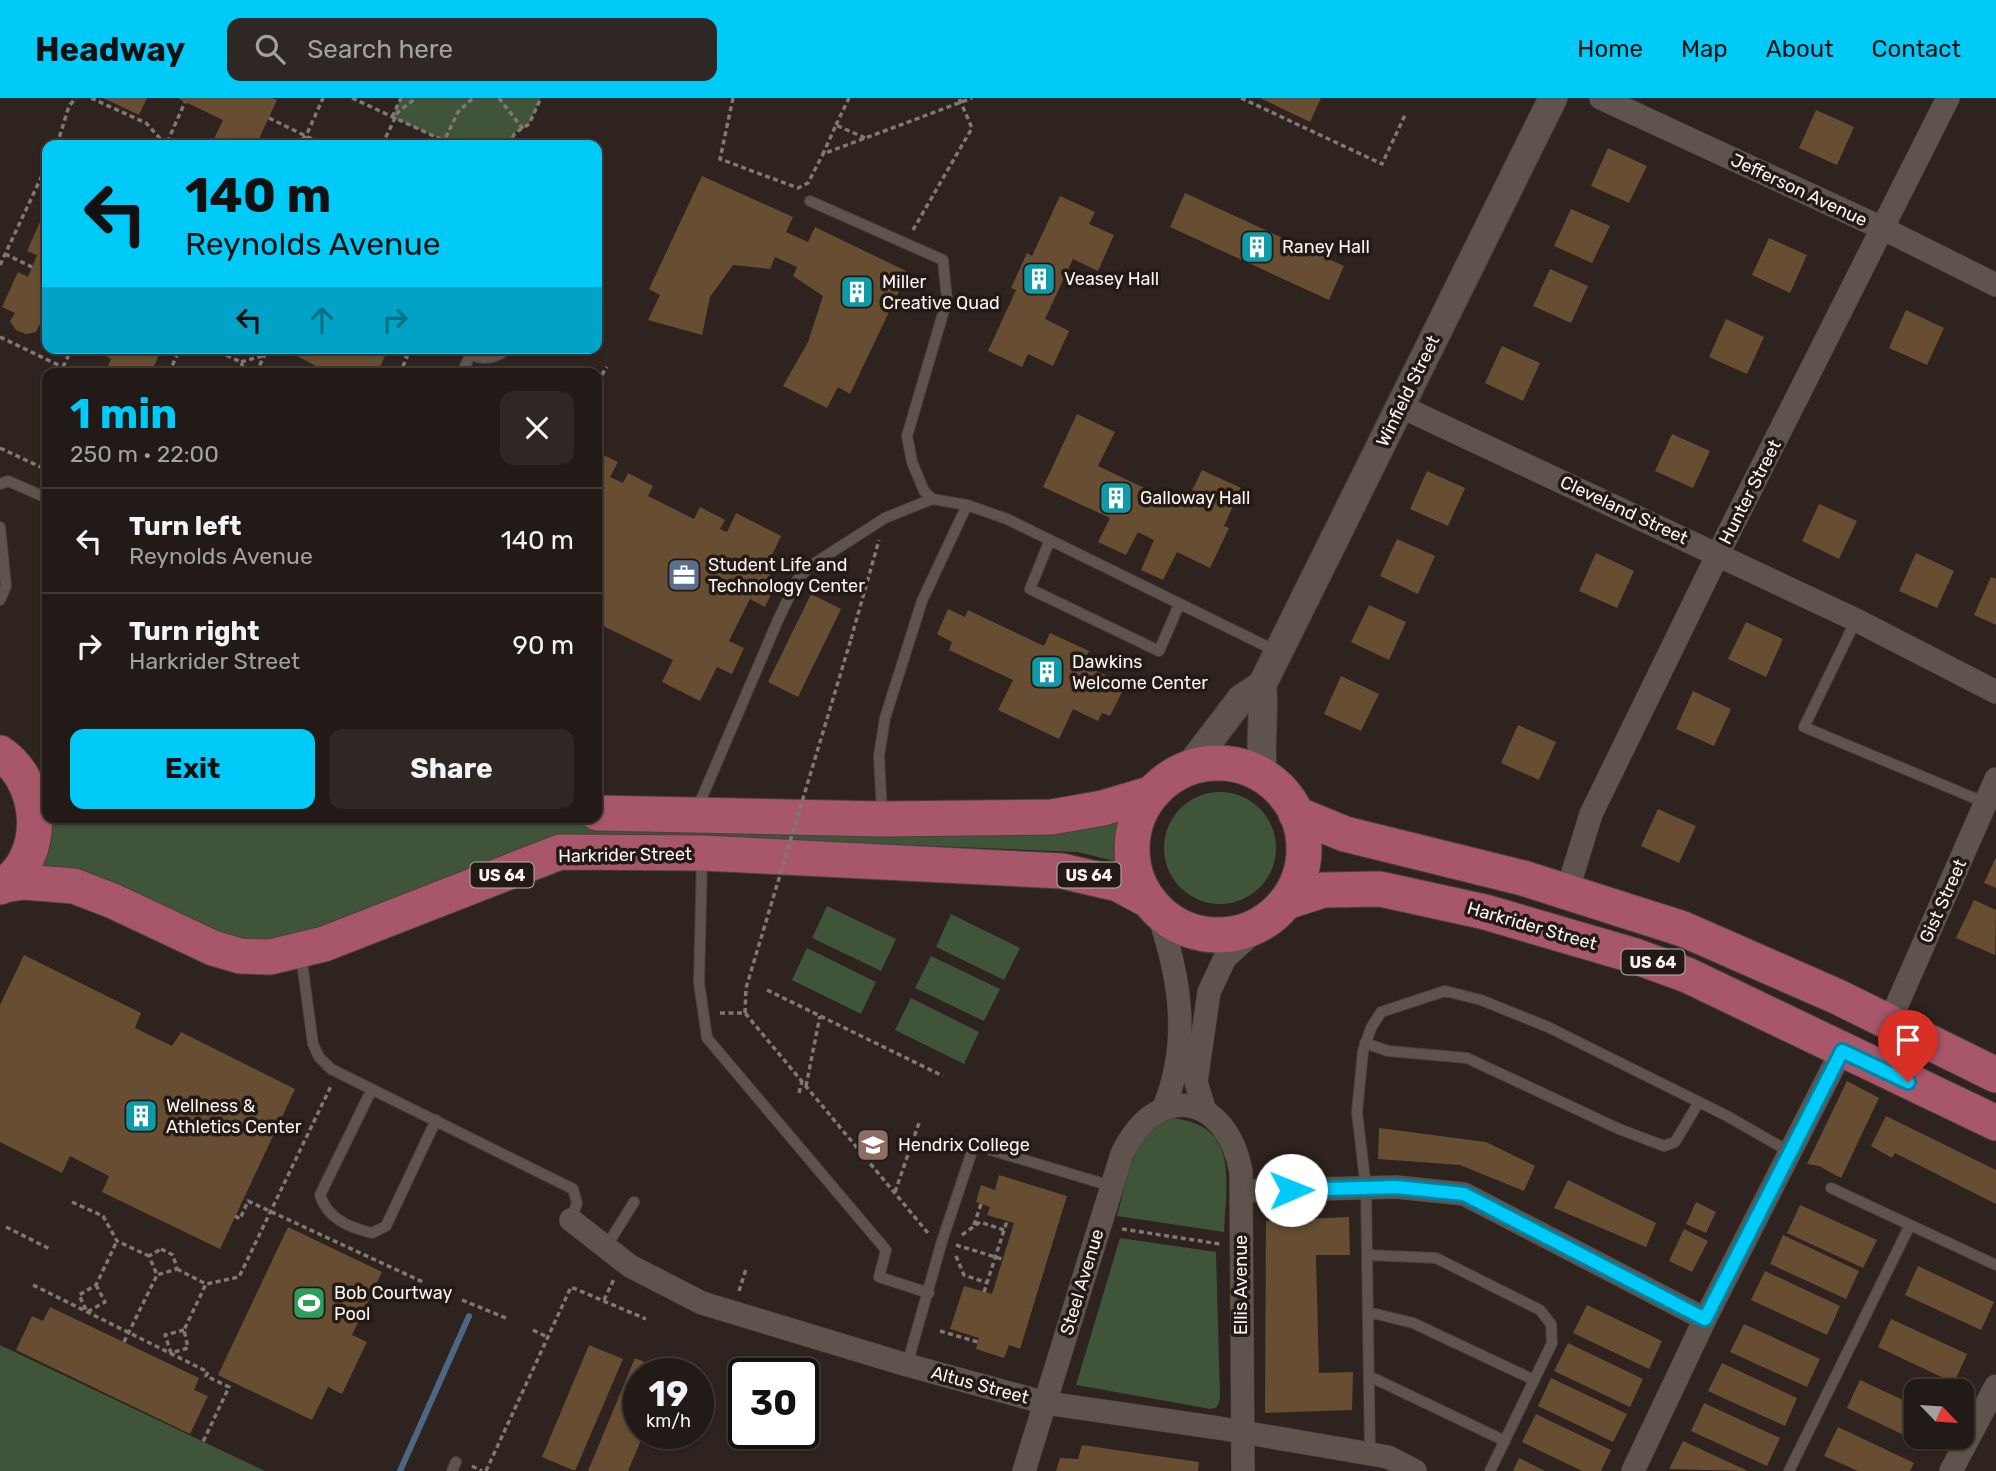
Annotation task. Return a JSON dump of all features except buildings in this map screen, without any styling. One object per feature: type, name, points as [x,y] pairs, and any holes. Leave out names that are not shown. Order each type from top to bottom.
[{"type":"main road","points":[[2,886],[16,874],[25,856],[35,818],[31,789],[14,762]]},
{"type":"main road","points":[[602,813],[882,819],[1052,817],[1103,808],[1153,793],[1189,767],[1214,763],[1238,765],[1264,775],[1281,790],[1301,826],[1304,855],[1297,883],[1277,910],[1247,930],[1222,935],[1197,933],[1174,923],[1152,905],[1132,857],[1135,829],[1153,793]]},
{"type":"main road","name":"US 64","points":[[1296,814],[1345,834],[1523,877],[1694,933],[1889,1023],[1996,1076]]},
{"type":"main road","name":"Harkrider Street","points":[[2,886],[23,882],[74,886],[113,901],[213,948],[240,956],[270,957],[301,952],[560,852],[702,853],[1062,871],[1108,880],[1133,889],[1152,905]]},
{"type":"main road","name":"Harkrider Street","points":[[1277,910],[1323,890],[1380,889],[1485,912],[1676,970],[1996,1123]]},
{"type":"street","name":"Winfield Street","points":[[1189,767],[1241,699],[1262,685],[1553,98]]},
{"type":"street","name":"Jefferson Avenue","points":[[1601,98],[1884,229],[1996,285]]},
{"type":"street","name":"Hunter Street","points":[[1567,892],[1591,814],[1718,554],[1948,98]]},
{"type":"street","name":"Cleveland Street","points":[[1400,406],[1857,620],[1996,692]]},
{"type":"street","name":"Winfield Street","points":[[1262,685],[1264,705],[1261,754],[1264,775]]},
{"type":"street","name":"Gist Street","points":[[1889,1023],[1996,779]]},
{"type":"street","points":[[1152,905],[1178,976],[1181,1009],[1173,1084],[1164,1107],[1184,1106],[1205,1111]]},
{"type":"street","points":[[1205,1111],[1196,1082],[1209,992],[1225,958],[1277,910]]},
{"type":"street","points":[[1633,1471],[1705,1319],[1842,1051]]},
{"type":"street","name":"Steel Avenue","points":[[1024,1471],[1111,1186],[1133,1132],[1151,1114],[1164,1107]]},
{"type":"street","name":"Ellis Avenue","points":[[1205,1111],[1220,1124],[1233,1142],[1241,1172],[1243,1471]]},
{"type":"street","points":[[1241,1191],[1396,1187],[1464,1194],[1705,1319]]},
{"type":"street","name":"Altus Street","points":[[571,1220],[630,1266],[702,1303],[907,1365],[1046,1403],[1388,1457],[1415,1471]]},
{"type":"street","points":[[1951,1471],[1996,1387]]},
{"type":"lane","points":[[810,201],[943,260],[947,300],[907,436],[912,462],[924,491],[932,499]]},
{"type":"lane","points":[[474,354],[491,358],[498,354]]},
{"type":"lane","points":[[0,484],[8,481],[42,496]]},
{"type":"lane","points":[[694,815],[797,580],[810,566],[885,518],[932,499],[967,505],[1007,519],[1049,542],[1278,652]]},
{"type":"lane","points":[[882,819],[879,756],[885,718],[922,601],[967,505]]},
{"type":"lane","points":[[0,527],[6,586],[0,600]]},
{"type":"lane","points":[[1049,542],[1030,589],[1159,651],[1179,605]]},
{"type":"lane","points":[[1857,620],[1804,727],[1986,803]]},
{"type":"lane","points":[[702,853],[699,983],[707,1038],[886,1250],[879,1276],[929,1293]]},
{"type":"lane","points":[[301,952],[313,1044],[319,1057],[331,1069],[573,1188],[577,1203],[571,1220]]},
{"type":"lane","points":[[1370,1454],[1366,1189],[1357,1112],[1365,1043],[1381,1012],[1445,991],[1481,1000],[1548,1027],[1699,1102],[1790,1152]]},
{"type":"lane","points":[[1365,1043],[1388,1051],[1467,1058],[1619,1129],[1664,1146],[1675,1142],[1699,1102]]},
{"type":"lane","points":[[372,1089],[320,1195],[324,1207],[345,1226],[372,1233],[386,1226],[436,1120]]},
{"type":"lane","points":[[907,1365],[974,1145],[1111,1186]]},
{"type":"lane","points":[[1831,1188],[1996,1265]]},
{"type":"lane","points":[[606,1248],[634,1202]]},
{"type":"lane","points":[[1789,1471],[1910,1225]]},
{"type":"lane","points":[[1367,1255],[1436,1258],[1540,1310],[1551,1324],[1552,1343],[1490,1471]]},
{"type":"lane","points":[[1368,1312],[1413,1323],[1534,1380]]},
{"type":"lane","points":[[1369,1376],[1505,1441]]},
{"type":"path","points":[[59,140],[69,106],[76,98]]},
{"type":"path","points":[[91,98],[146,123],[161,140]]},
{"type":"path","points":[[302,140],[306,136],[323,98]]},
{"type":"path","points":[[352,98],[437,140]]},
{"type":"path","points":[[384,140],[401,98]]},
{"type":"path","points":[[394,118],[416,98]]},
{"type":"path","points":[[444,140],[458,112],[473,98]]},
{"type":"path","points":[[499,98],[523,129]]},
{"type":"path","points":[[512,140],[515,133],[529,124],[541,98]]},
{"type":"path","points":[[733,98],[720,159],[798,188],[808,183],[849,98]]},
{"type":"path","points":[[822,154],[959,100],[972,98]]},
{"type":"path","points":[[1241,98],[1382,164],[1406,113]]},
{"type":"path","points":[[905,244],[972,128],[959,100]]},
{"type":"path","points":[[168,140],[185,102]]},
{"type":"path","points":[[269,118],[314,140]]},
{"type":"path","points":[[836,125],[865,138]]},
{"type":"path","points":[[0,265],[42,175]]},
{"type":"path","points":[[5,254],[32,267]]},
{"type":"path","points":[[0,337],[63,367],[69,354]]},
{"type":"path","points":[[224,354],[241,362],[264,356]]},
{"type":"path","points":[[401,354],[407,357],[402,368]]},
{"type":"path","points":[[259,368],[264,356]]},
{"type":"path","points":[[241,362],[243,368]]},
{"type":"path","points":[[602,374],[607,367]]},
{"type":"path","points":[[0,448],[42,468]]},
{"type":"path","points":[[882,531],[746,988],[745,1013],[931,1237]]},
{"type":"path","points":[[767,990],[943,1076]]},
{"type":"path","points":[[705,1013],[745,1013]]},
{"type":"path","points":[[806,1086],[820,1016]]},
{"type":"path","points":[[799,1093],[802,1081]]},
{"type":"path","points":[[124,1342],[157,1275],[177,1269],[206,1284],[239,1277],[332,1084]]},
{"type":"path","points":[[895,1192],[919,1123]]},
{"type":"path","points":[[235,1216],[240,1219],[248,1201],[425,1283]]},
{"type":"path","points":[[72,1202],[103,1216],[117,1241],[149,1256],[157,1275]]},
{"type":"path","points":[[974,1225],[981,1204]]},
{"type":"path","points":[[984,1292],[1007,1221]]},
{"type":"path","points":[[988,1283],[964,1275],[956,1256],[956,1245],[963,1234],[980,1223],[1003,1230]]},
{"type":"path","points":[[6,1227],[50,1249]]},
{"type":"path","points":[[1118,1228],[1220,1244]]},
{"type":"path","points":[[87,1312],[79,1295],[96,1285],[117,1241]]},
{"type":"path","points":[[956,1245],[1003,1259]]},
{"type":"path","points":[[149,1256],[161,1250],[173,1255],[177,1269]]},
{"type":"path","points":[[739,1291],[746,1269]]},
{"type":"path","points":[[603,1300],[617,1274]]},
{"type":"path","points":[[171,1353],[188,1348],[184,1330],[206,1284]]},
{"type":"path","points":[[87,1312],[105,1302],[96,1285]]},
{"type":"path","points":[[33,1286],[208,1372],[206,1376],[229,1387],[202,1444]]},
{"type":"path","points":[[468,1464],[484,1471],[571,1287],[646,1319]]},
{"type":"path","points":[[462,1300],[508,1319]]},
{"type":"path","points":[[171,1353],[165,1335],[184,1330]]},
{"type":"path","points":[[533,1330],[548,1337]]},
{"type":"path","points":[[940,1331],[978,1342]]},
{"type":"green space","points":[[401,98],[541,98],[529,124],[515,133],[511,140],[442,140],[392,117]]},
{"type":"green space","points":[[1220,792],[1242,796],[1260,808],[1272,826],[1276,848],[1272,870],[1260,888],[1242,900],[1220,904],[1198,900],[1180,888],[1168,870],[1164,848],[1168,826],[1180,808],[1198,796]]},
{"type":"green space","points":[[1122,817],[1118,862],[1078,852],[803,841],[546,841],[289,938],[243,941],[221,936],[81,871],[38,864],[48,823],[602,822],[821,827]]},
{"type":"green space","points":[[827,906],[896,939],[881,971],[812,938]]},
{"type":"green space","points":[[951,914],[1020,948],[1004,980],[936,947]]},
{"type":"green space","points":[[807,948],[876,982],[861,1014],[792,980]]},
{"type":"green space","points":[[931,956],[1000,989],[984,1021],[915,988]]},
{"type":"green space","points":[[911,998],[979,1032],[964,1064],[895,1030]]},
{"type":"green space","points":[[1172,1118],[1194,1123],[1209,1132],[1219,1144],[1226,1175],[1224,1232],[1117,1216],[1129,1172],[1140,1146],[1148,1134]]},
{"type":"green space","points":[[1120,1238],[1216,1252],[1220,1399],[1217,1407],[1211,1409],[1076,1385]]},
{"type":"green space","points":[[0,1345],[265,1471],[0,1471]]},
{"type":"waterway","points":[[400,1471],[469,1316]]},
{"type":"place","name":"Raney Hall","points":[[1257,247]]},
{"type":"place","name":"Veasey Hall","points":[[1039,279]]},
{"type":"place","name":"Miller Creative Quad","points":[[857,292]]},
{"type":"place","name":"Galloway Hall","points":[[1116,498]]},
{"type":"place","name":"Student Life and Technology Center","points":[[684,575]]},
{"type":"place","name":"Dawkins Welcome Center","points":[[1047,672]]},
{"type":"place","name":"Wellness & Athletics Center","points":[[141,1116]]},
{"type":"place","name":"Hendrix College","points":[[873,1145]]},
{"type":"place","name":"Bob Courtway Pool","points":[[309,1303]]},
{"type":"route","points":[[1291,1190],[1396,1187],[1464,1194],[1705,1319],[1842,1051],[1908,1082]]}]
